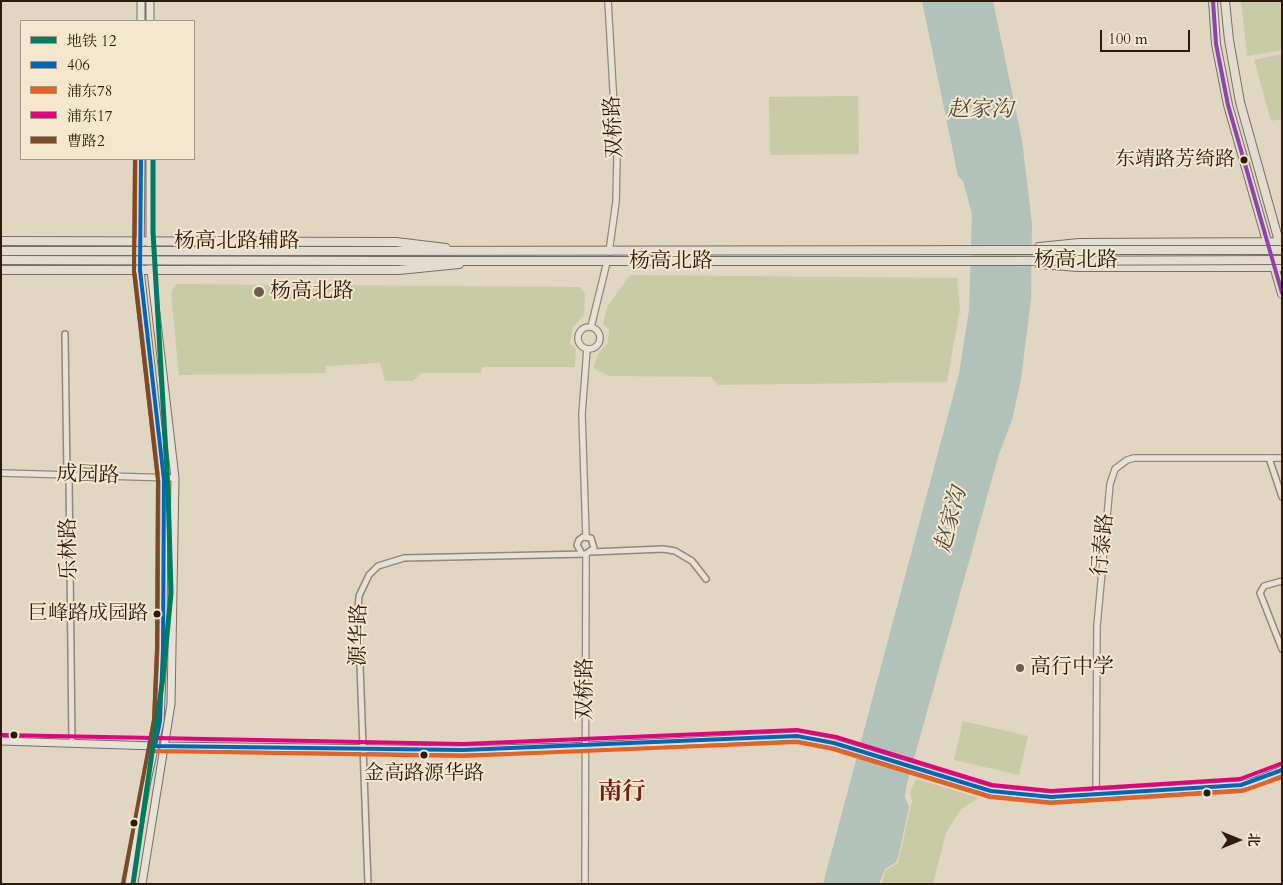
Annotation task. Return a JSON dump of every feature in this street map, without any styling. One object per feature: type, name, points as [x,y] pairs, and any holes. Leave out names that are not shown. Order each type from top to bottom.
[{"type":"main road","points":[[141,1],[141,20]]},
{"type":"main road","points":[[150,1],[150,20]]},
{"type":"main road","points":[[1212,1],[1216,44],[1228,105],[1266,242],[1277,269],[1282,294]]},
{"type":"main road","points":[[1013,250],[1079,243],[1266,242],[1280,245],[1240,102],[1229,40],[1225,1]]},
{"type":"main road","points":[[129,884],[160,722],[162,667],[164,480],[140,270],[141,160]]},
{"type":"main road","points":[[142,884],[165,746],[172,688],[175,478],[151,270],[150,160]]},
{"type":"main road","name":"杨高北路辅路","points":[[1,241],[396,242],[473,252]]},
{"type":"main road","name":"杨高北路","points":[[1,251],[609,252],[1013,250],[1280,245]]},
{"type":"main road","name":"杨高北路","points":[[1,260],[474,262],[1282,260]]},
{"type":"main road","points":[[1012,261],[1078,267],[1277,269]]},
{"type":"main road","name":"杨高北路辅路","points":[[1,270],[399,270],[474,262]]},
{"type":"main road","points":[[165,746],[463,750],[797,736],[834,742],[991,791],[1036,796],[1080,796],[1096,793],[1241,785],[1282,770]]},
{"type":"main road","points":[[1,741],[154,746]]},
{"type":"street","name":"双桥路","points":[[608,1],[617,158],[616,202],[609,252]]},
{"type":"street","points":[[591,328],[607,262]]},
{"type":"street","points":[[591,328],[599,333],[600,340],[594,348],[588,349],[582,346],[578,336],[582,330],[591,328]]},
{"type":"street","name":"乐林路","points":[[65,334],[72,743]]},
{"type":"street","points":[[586,537],[582,414],[588,349]]},
{"type":"street","name":"行泰路","points":[[1096,793],[1097,626],[1112,476],[1120,463],[1134,458],[1282,458]]},
{"type":"street","points":[[1269,458],[1282,497]]},
{"type":"street","name":"成园路","points":[[1,473],[164,480],[175,478]]},
{"type":"street","points":[[586,537],[594,542],[586,553],[578,543],[581,538],[586,537]]},
{"type":"street","name":"源华路","points":[[368,884],[358,610],[363,585],[378,566],[404,558],[663,549],[676,551],[692,561],[706,579]]},
{"type":"street","name":"双桥路","points":[[585,884],[586,553]]},
{"type":"street","points":[[1282,581],[1264,586],[1260,593],[1282,649]]},
{"type":"street","points":[[154,746],[165,746]]},
{"type":"green space","points":[[1241,1],[1282,1],[1282,50],[1247,56]]},
{"type":"green space","points":[[1282,54],[1282,119],[1271,121],[1254,60]]},
{"type":"green space","points":[[858,96],[859,154],[770,155],[769,97]]},
{"type":"green space","points":[[630,275],[957,278],[960,308],[947,382],[718,385],[711,377],[610,376],[594,369],[594,365],[599,352],[608,343],[609,329],[603,324],[607,307]]},
{"type":"green space","points":[[176,284],[580,287],[585,294],[584,315],[573,327],[570,343],[576,349],[575,367],[482,367],[481,373],[422,373],[412,381],[385,381],[380,363],[325,366],[326,373],[179,375],[171,293]]},
{"type":"green space","points":[[963,721],[1028,736],[1019,775],[954,760]]},
{"type":"green space","points":[[916,779],[979,798],[961,809],[946,833],[933,884],[882,884],[885,871],[898,863],[912,801],[910,792]]},
{"type":"water","name":"赵家沟","points":[[922,1],[993,1],[1022,140],[1032,224],[1031,299],[1021,379],[1012,420],[999,454],[906,787],[905,797],[909,807],[898,858],[895,863],[885,869],[879,884],[823,884],[959,374],[969,310],[972,214],[963,181],[958,176]]},
{"type":"metro line","name":"12","points":[[133,884],[163,677],[171,593],[168,489],[153,232],[153,160]]},
{"type":"transit line","points":[[1213,1],[1216,44],[1228,105],[1282,293]]},
{"type":"transit line","name":"浦东78","points":[[135,160],[134,271],[158,480],[157,649],[154,720],[149,746],[152,751],[463,756],[797,742],[833,749],[990,797],[1051,803],[1242,791],[1282,777]]},
{"type":"transit line","name":"曹路2","points":[[123,883],[154,720],[157,649],[158,480],[134,271],[135,160]]},
{"type":"transit line","name":"406","points":[[141,160],[140,270],[164,480],[163,649],[160,721],[155,746],[463,750],[797,736],[834,743],[991,791],[1051,797],[1241,785],[1282,770]]},
{"type":"transit line","name":"浦东17","points":[[1,735],[463,744],[797,730],[836,737],[992,785],[1051,791],[1240,779],[1280,764]]},
{"type":"place","name":"东靖路芳绮路","points":[[1244,160]]},
{"type":"place","name":"杨高北路","points":[[259,292]]},
{"type":"place","name":"巨峰路成园路","points":[[157,614]]},
{"type":"place","name":"高行中学","points":[[1020,668]]},
{"type":"place","name":"金高路源华路","points":[[424,755]]},
{"type":"district","name":"南行","points":[[622,793]]}]
